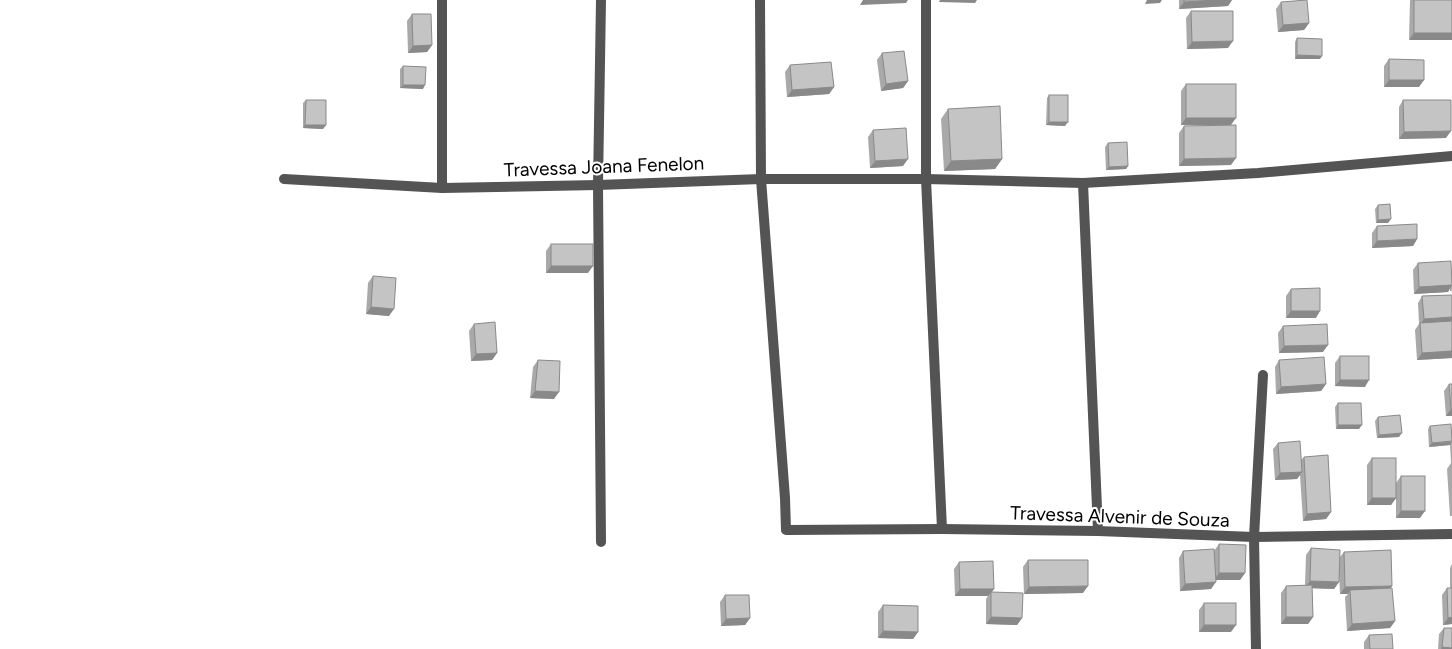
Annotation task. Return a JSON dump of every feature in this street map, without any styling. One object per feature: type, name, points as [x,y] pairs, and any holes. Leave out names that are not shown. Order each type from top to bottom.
[{"type":"street","points":[[442,0],[442,188]]},
{"type":"street","points":[[601,0],[598,185],[601,542]]},
{"type":"street","points":[[760,0],[761,179]]},
{"type":"street","points":[[926,0],[926,179],[942,529]]},
{"type":"street","name":"Travessa Joana Fenelon","points":[[284,180],[442,188],[761,179],[926,179],[1083,183],[1258,173],[1452,156]]},
{"type":"street","name":"Travessa Alvenir de Souza","points":[[761,179],[786,530],[1098,531],[1254,537],[1452,534]]},
{"type":"street","points":[[1083,183],[1098,531]]},
{"type":"street","points":[[1256,649],[1254,537],[1263,375]]},
{"type":"building","points":[[1184,0],[1217,0],[1184,2]]},
{"type":"building","points":[[1307,0],[1309,23],[1283,25],[1281,2]]},
{"type":"building","points":[[1414,0],[1452,0],[1452,33],[1414,33]]},
{"type":"building","points":[[1191,11],[1233,11],[1233,41],[1192,42]]},
{"type":"building","points":[[412,14],[431,14],[432,45],[413,46]]},
{"type":"building","points":[[1297,38],[1322,39],[1322,56],[1297,55]]},
{"type":"building","points":[[904,51],[908,81],[886,84],[882,53]]},
{"type":"building","points":[[1389,59],[1424,60],[1424,80],[1389,80]]},
{"type":"building","points":[[831,62],[834,87],[792,90],[790,65]]},
{"type":"building","points":[[403,66],[426,67],[425,85],[403,85]]},
{"type":"building","points":[[1186,84],[1236,84],[1236,118],[1186,118]]},
{"type":"building","points":[[1049,95],[1068,95],[1068,122],[1049,122]]},
{"type":"building","points":[[306,100],[326,100],[326,125],[305,125]]},
{"type":"building","points":[[1403,100],[1451,100],[1451,131],[1404,132]]},
{"type":"building","points":[[1000,106],[1002,159],[951,161],[948,109]]},
{"type":"building","points":[[1236,125],[1236,158],[1184,159],[1184,126]]},
{"type":"building","points":[[906,128],[908,159],[875,161],[873,130]]},
{"type":"building","points":[[1127,142],[1128,166],[1109,167],[1108,143]]},
{"type":"building","points":[[1390,204],[1391,219],[1378,220],[1378,205]]},
{"type":"building","points":[[1417,224],[1417,239],[1377,241],[1377,226]]},
{"type":"building","points":[[551,244],[593,244],[593,266],[551,266]]},
{"type":"building","points":[[1451,261],[1452,285],[1419,287],[1418,263]]},
{"type":"building","points":[[373,276],[396,278],[394,309],[371,307]]},
{"type":"building","points":[[1320,288],[1320,311],[1291,311],[1291,289]]},
{"type":"building","points":[[1452,295],[1452,317],[1424,319],[1422,296]]},
{"type":"building","points":[[1452,321],[1452,351],[1422,353],[1420,323]]},
{"type":"building","points":[[495,322],[497,353],[476,354],[474,324]]},
{"type":"building","points":[[1327,324],[1328,345],[1284,346],[1283,326]]},
{"type":"building","points":[[1340,356],[1369,356],[1369,380],[1340,380]]},
{"type":"building","points":[[1324,357],[1326,384],[1281,387],[1279,360]]},
{"type":"building","points":[[538,360],[560,361],[559,392],[535,391]]},
{"type":"building","points":[[1449,384],[1452,384],[1452,409],[1451,409]]},
{"type":"building","points":[[1338,403],[1361,403],[1362,425],[1338,425]]},
{"type":"building","points":[[1400,415],[1402,433],[1379,435],[1378,417]]},
{"type":"building","points":[[1451,424],[1452,441],[1432,443],[1430,426]]},
{"type":"building","points":[[1300,441],[1302,472],[1280,473],[1278,443]]},
{"type":"building","points":[[1328,455],[1331,512],[1307,514],[1304,457]]},
{"type":"building","points":[[1372,458],[1396,458],[1396,498],[1372,498]]},
{"type":"building","points":[[1401,476],[1425,476],[1425,511],[1401,511]]},
{"type":"building","points":[[1219,544],[1246,545],[1245,573],[1219,573]]},
{"type":"building","points":[[1311,548],[1340,550],[1339,582],[1310,581]]},
{"type":"building","points":[[1214,549],[1216,582],[1185,584],[1183,551]]},
{"type":"building","points":[[1391,550],[1392,586],[1345,587],[1344,552]]},
{"type":"building","points":[[1028,560],[1088,560],[1088,586],[1029,587]]},
{"type":"building","points":[[993,561],[994,589],[960,589],[959,562]]},
{"type":"building","points":[[1312,585],[1313,617],[1286,617],[1286,586]]},
{"type":"building","points":[[1392,588],[1395,621],[1352,624],[1350,590]]},
{"type":"building","points":[[1447,588],[1452,588],[1452,617],[1448,618]]},
{"type":"building","points":[[991,592],[1023,593],[1022,618],[991,617]]},
{"type":"building","points":[[725,595],[749,595],[750,618],[726,619]]},
{"type":"building","points":[[1204,603],[1236,603],[1236,625],[1204,625]]},
{"type":"building","points":[[883,605],[918,606],[918,632],[883,631]]},
{"type":"building","points":[[1444,628],[1452,628],[1452,648],[1442,647]]},
{"type":"building","points":[[1392,634],[1393,649],[1370,649],[1369,635]]}]
